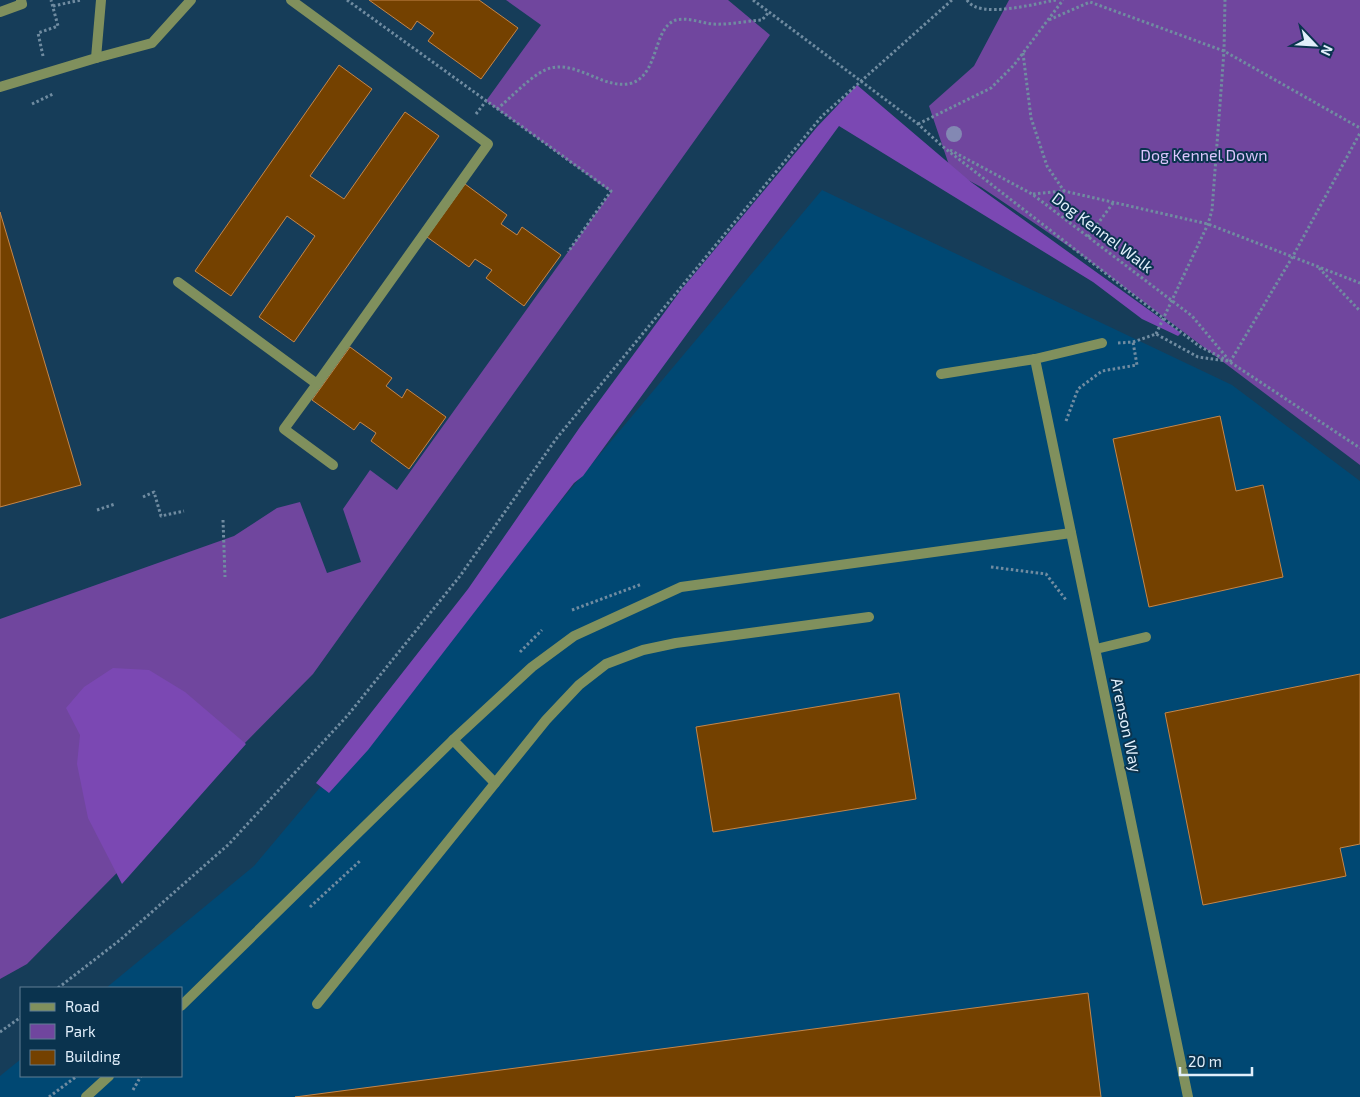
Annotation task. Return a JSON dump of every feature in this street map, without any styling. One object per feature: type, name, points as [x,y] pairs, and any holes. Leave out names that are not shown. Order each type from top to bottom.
[{"type":"street","points":[[0,12],[22,4],[21,0]]},
{"type":"street","points":[[96,58],[101,0]]},
{"type":"street","points":[[0,87],[152,43],[191,0]]},
{"type":"street","points":[[291,0],[488,144],[284,429],[333,465]]},
{"type":"street","points":[[178,282],[317,384]]},
{"type":"street","points":[[940,374],[1035,359],[1102,343]]},
{"type":"street","name":"Arenson Way","points":[[1035,359],[1188,1097]]},
{"type":"street","points":[[182,1005],[453,740],[532,667],[574,636],[681,587],[1071,533]]},
{"type":"street","points":[[317,1004],[546,720],[579,685],[606,664],[642,650],[676,643],[869,617]]},
{"type":"street","points":[[1096,649],[1146,638]]},
{"type":"street","points":[[453,740],[495,783]]},
{"type":"street","points":[[86,1097],[108,1077]]},
{"type":"path","points":[[44,61],[38,33],[58,26],[51,0]]},
{"type":"path","points":[[53,6],[82,0]]},
{"type":"path","points":[[347,0],[611,192],[568,252]]},
{"type":"path","name":"Dog Kennel Walk","points":[[753,0],[788,24],[859,81],[918,124],[942,146],[1199,346],[1230,362],[1360,448]]},
{"type":"path","points":[[59,987],[120,940],[229,844],[348,715],[460,576],[556,439],[822,116],[952,0]]},
{"type":"path","points":[[967,0],[969,3],[984,10],[1056,0]]},
{"type":"path","points":[[918,124],[991,88],[1023,52],[1063,0]]},
{"type":"path","points":[[1102,343],[1133,342],[1156,334],[1208,224],[1212,210],[1224,51],[1225,0]]},
{"type":"path","points":[[1049,20],[1090,2],[1224,51],[1360,128]]},
{"type":"path","points":[[497,109],[538,74],[552,68],[568,68],[620,84],[632,83],[642,78],[646,73],[667,25],[675,20],[685,19],[713,24],[753,21],[762,20],[769,12]]},
{"type":"path","points":[[1023,52],[1031,118],[1048,166],[1064,192]]},
{"type":"path","points":[[32,104],[53,94]]},
{"type":"path","points":[[1156,334],[1198,357],[1230,362],[1293,256],[1360,133]]},
{"type":"path","name":"Dog Kennel Walk","points":[[942,146],[1032,194],[1192,316],[1230,362]]},
{"type":"path","points":[[1032,194],[1064,192],[1208,224],[1360,283]]},
{"type":"path","points":[[1088,237],[1113,203]]},
{"type":"path","points":[[1317,265],[1360,311]]},
{"type":"path","points":[[1065,425],[1078,389],[1102,371],[1137,365],[1133,342]]},
{"type":"path","points":[[143,497],[154,492],[161,516],[184,511]]},
{"type":"path","points":[[96,510],[115,504]]},
{"type":"path","points":[[222,520],[225,577]]},
{"type":"path","points":[[991,567],[1046,574],[1066,600]]},
{"type":"path","points":[[0,1032],[20,1018]]},
{"type":"path","points":[[49,1097],[76,1077]]},
{"type":"path","points":[[133,1090],[140,1077]]},
{"type":"shaded area","points":[[857,85],[971,182],[1181,333],[1178,336],[1142,319],[1093,282],[839,126],[583,476],[574,483],[368,750],[329,793],[316,783],[468,589],[580,427],[681,290],[817,127]]},
{"type":"shaded area","points":[[822,190],[1232,385],[1360,481],[1360,1097],[0,1097],[0,1076],[20,1060],[20,1077],[182,1077],[182,987],[107,987],[254,866]]},
{"type":"shaded area","points":[[113,668],[149,670],[185,692],[246,744],[122,884],[88,818],[77,764],[80,735],[66,708],[84,687]]},
{"type":"green space","points":[[506,0],[728,0],[770,35],[313,674],[27,964],[0,979],[0,619],[234,536],[277,508],[300,502],[327,573],[361,562],[343,509],[370,470],[397,490],[611,192],[486,101],[541,25]]},
{"type":"green space","name":"Dog Kennel Down","points":[[1009,0],[1360,0],[1360,465],[1080,254],[981,187],[951,171],[929,106],[974,66]]},
{"type":"building","points":[[369,0],[479,0],[518,28],[481,79],[428,41],[434,33],[417,21],[411,30]]},
{"type":"building","points":[[339,65],[372,89],[310,176],[344,199],[405,112],[439,136],[294,342],[259,317],[315,236],[287,216],[231,296],[195,271]]},
{"type":"building","points":[[465,184],[507,215],[501,224],[517,235],[522,227],[561,255],[524,306],[486,278],[492,270],[475,259],[469,267],[427,237]]},
{"type":"building","points":[[0,212],[81,485],[0,507]]},
{"type":"building","points":[[350,347],[392,378],[386,386],[402,398],[407,389],[446,417],[409,469],[371,441],[376,433],[360,422],[354,430],[312,400]]},
{"type":"building","points":[[1220,416],[1236,491],[1263,485],[1283,577],[1149,607],[1113,439]]},
{"type":"building","points":[[1360,674],[1360,844],[1340,848],[1346,876],[1203,905],[1165,713]]},
{"type":"building","points":[[899,693],[916,799],[713,832],[696,727]]},
{"type":"building","points":[[1088,993],[1101,1097],[295,1097]]}]
